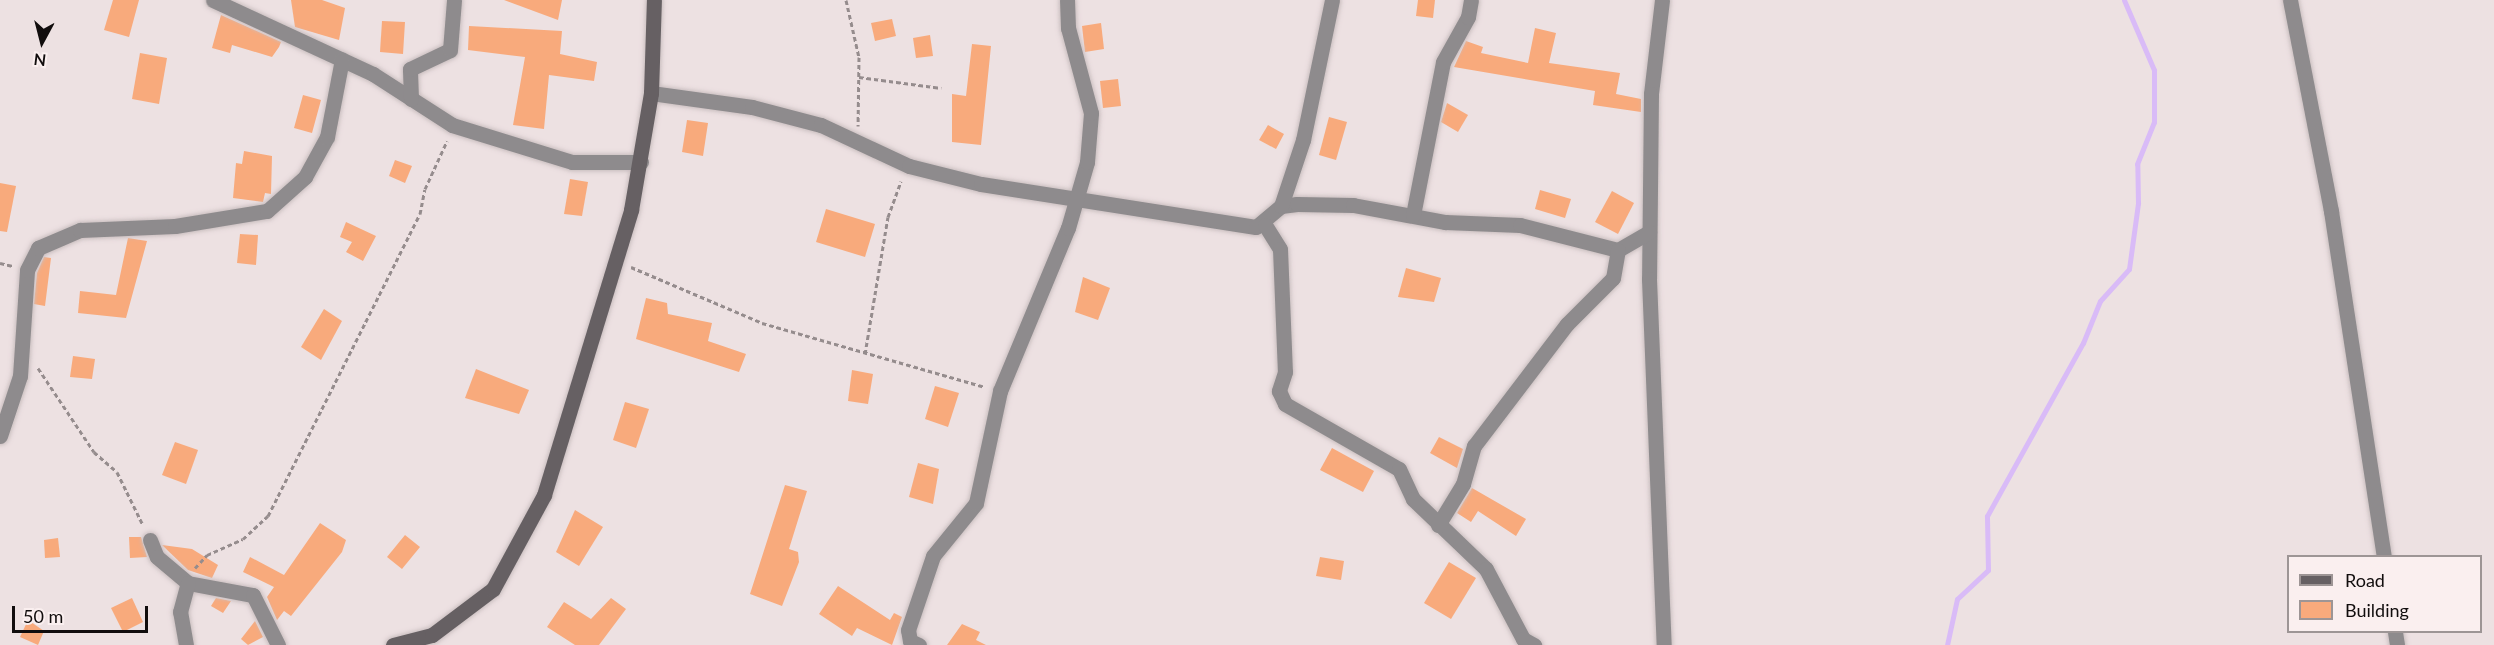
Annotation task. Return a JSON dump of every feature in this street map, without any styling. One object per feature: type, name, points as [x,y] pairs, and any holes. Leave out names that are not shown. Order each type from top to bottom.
[{"type":"street","points":[[213,0],[342,59],[452,125],[572,162],[641,162]]},
{"type":"street","points":[[411,99],[410,69],[450,51],[454,0]]},
{"type":"street","points":[[393,645],[416,643],[473,608],[510,566],[544,495],[616,261],[641,162],[651,93],[654,0]]},
{"type":"street","points":[[919,645],[910,641],[908,630],[933,556],[976,503],[1000,391],[1088,162],[1090,113],[1068,28],[1067,0]]},
{"type":"street","points":[[1265,225],[1281,206],[1303,140],[1332,0]]},
{"type":"street","points":[[1413,215],[1443,63],[1468,17],[1471,0]]},
{"type":"street","points":[[1662,0],[1651,94],[1649,232],[1664,645]]},
{"type":"street","points":[[2290,0],[2331,211],[2384,555]]},
{"type":"street","points":[[0,436],[20,376],[26,335],[27,270],[38,248],[80,230],[249,216],[285,199],[305,177],[327,137],[342,59]]},
{"type":"street","points":[[651,93],[752,107],[821,126],[907,165],[981,184],[1265,225]]},
{"type":"street","points":[[1281,206],[1353,205],[1413,215],[1520,225],[1618,250],[1649,232]]},
{"type":"street","points":[[1265,225],[1280,249],[1286,372],[1279,391],[1285,404],[1399,469],[1413,500],[1486,569],[1523,639],[1534,645]]},
{"type":"street","points":[[1438,525],[1463,484],[1474,446],[1567,324],[1613,278],[1618,250]]},
{"type":"street","points":[[150,540],[157,557],[188,583],[253,595],[278,645]]},
{"type":"street","points":[[186,645],[180,612],[188,583]]},
{"type":"path","points":[[846,0],[859,77],[858,143]]},
{"type":"path","points":[[859,77],[941,88]]},
{"type":"path","points":[[188,583],[197,563],[243,539],[268,516],[420,214],[424,189],[452,125]]},
{"type":"path","points":[[865,354],[888,217],[907,165]]},
{"type":"path","points":[[616,261],[762,323],[1000,391]]},
{"type":"path","points":[[26,335],[42,379],[76,419],[94,452],[117,472],[150,540]]},
{"type":"building","points":[[113,0],[139,0],[129,37],[104,30]]},
{"type":"building","points":[[291,0],[322,0],[345,8],[339,40],[295,27]]},
{"type":"building","points":[[504,0],[562,0],[558,20]]},
{"type":"building","points":[[1418,0],[1435,0],[1433,18],[1416,16]]},
{"type":"building","points":[[221,15],[281,42],[279,47],[272,57],[232,45],[230,53],[212,48]]},
{"type":"building","points":[[892,19],[896,36],[875,41],[871,23]]},
{"type":"building","points":[[382,21],[405,22],[403,54],[380,52]]},
{"type":"building","points":[[1101,23],[1104,49],[1085,52],[1082,26]]},
{"type":"building","points":[[469,26],[562,31],[560,54],[597,62],[594,81],[549,75],[544,129],[513,125],[525,57],[468,50]]},
{"type":"building","points":[[1535,28],[1556,33],[1549,63],[1620,73],[1616,94],[1641,99],[1641,112],[1593,105],[1595,91],[1454,67],[1466,41],[1483,47],[1481,53],[1528,63]]},
{"type":"building","points":[[930,35],[933,56],[916,58],[913,38]]},
{"type":"building","points":[[972,44],[991,46],[981,145],[952,142],[952,94],[966,96]]},
{"type":"building","points":[[140,53],[167,58],[159,104],[132,99]]},
{"type":"building","points":[[1118,79],[1121,106],[1103,108],[1100,81]]},
{"type":"building","points":[[303,95],[321,100],[312,133],[294,128]]},
{"type":"building","points":[[1447,103],[1468,115],[1458,132],[1441,122]]},
{"type":"building","points":[[1329,117],[1347,122],[1336,160],[1319,155]]},
{"type":"building","points":[[687,120],[708,123],[703,156],[682,152]]},
{"type":"building","points":[[1268,125],[1284,134],[1276,149],[1259,140]]},
{"type":"building","points":[[244,151],[272,156],[271,194],[265,193],[263,202],[233,198],[236,163],[242,164]]},
{"type":"building","points":[[395,160],[412,166],[405,183],[389,176]]},
{"type":"building","points":[[570,179],[588,182],[582,216],[564,214]]},
{"type":"building","points":[[0,183],[16,186],[7,232],[0,231]]},
{"type":"building","points":[[1540,190],[1571,199],[1565,218],[1535,209]]},
{"type":"building","points":[[1612,191],[1634,203],[1618,234],[1595,222]]},
{"type":"building","points":[[826,209],[875,224],[865,257],[816,242]]},
{"type":"building","points":[[346,222],[376,236],[363,261],[346,252],[352,242],[340,237]]},
{"type":"building","points":[[240,234],[258,235],[256,265],[237,263]]},
{"type":"building","points":[[128,238],[147,241],[126,318],[78,313],[80,291],[116,295]]},
{"type":"building","points":[[44,257],[51,258],[45,306],[34,304],[37,273]]},
{"type":"building","points":[[1406,268],[1441,278],[1434,302],[1398,297]]},
{"type":"building","points":[[1083,277],[1110,288],[1098,320],[1075,312]]},
{"type":"building","points":[[646,298],[667,303],[668,314],[712,323],[708,341],[746,354],[739,372],[636,339]]},
{"type":"building","points":[[324,309],[342,321],[321,360],[301,347]]},
{"type":"building","points":[[73,356],[95,359],[92,379],[70,377]]},
{"type":"building","points":[[476,369],[529,390],[519,414],[465,398]]},
{"type":"building","points":[[852,370],[873,374],[868,404],[848,401]]},
{"type":"building","points":[[935,386],[959,393],[948,427],[925,419]]},
{"type":"building","points":[[625,402],[649,409],[636,448],[613,440]]},
{"type":"building","points":[[1439,437],[1463,449],[1457,468],[1430,453]]},
{"type":"building","points":[[175,442],[198,450],[186,484],[162,475]]},
{"type":"building","points":[[1332,448],[1374,471],[1363,492],[1320,470]]},
{"type":"building","points":[[918,463],[939,469],[933,504],[909,497]]},
{"type":"building","points":[[785,485],[807,491],[789,549],[798,552],[799,562],[782,606],[750,594]]},
{"type":"building","points":[[1472,488],[1526,519],[1516,536],[1478,511],[1471,522],[1457,513]]},
{"type":"building","points":[[575,510],[603,527],[579,566],[556,552]]},
{"type":"building","points":[[320,523],[346,540],[342,552],[291,616],[284,611],[277,620],[267,597],[274,587],[243,572],[250,557],[284,575]]},
{"type":"building","points":[[405,535],[420,547],[402,569],[387,557]]},
{"type":"building","points":[[129,537],[141,537],[147,557],[130,558]]},
{"type":"building","points":[[58,538],[60,557],[45,558],[44,540]]},
{"type":"building","points":[[162,545],[192,549],[218,565],[212,578],[188,570]]},
{"type":"building","points":[[1320,557],[1344,561],[1341,580],[1316,576]]},
{"type":"building","points":[[1449,562],[1476,578],[1451,619],[1424,603]]},
{"type":"building","points":[[838,586],[890,620],[894,613],[902,617],[892,645],[857,628],[852,636],[819,614]]},
{"type":"building","points":[[132,598],[143,622],[123,632],[111,608]]},
{"type":"building","points":[[216,598],[231,601],[223,613],[211,606]]},
{"type":"building","points":[[611,598],[626,609],[599,645],[575,645],[547,627],[564,602],[591,619]]},
{"type":"building","points":[[28,620],[44,631],[38,645],[20,637]]},
{"type":"building","points":[[255,621],[263,637],[248,645],[241,639]]},
{"type":"building","points":[[962,624],[980,632],[976,640],[986,645],[947,645]]},
{"type":"waterway","points":[[1947,645],[1957,599],[1988,570],[1987,516],[2083,343],[2100,301],[2129,269],[2138,203],[2137,164],[2154,122],[2154,70],[2124,0]]}]
